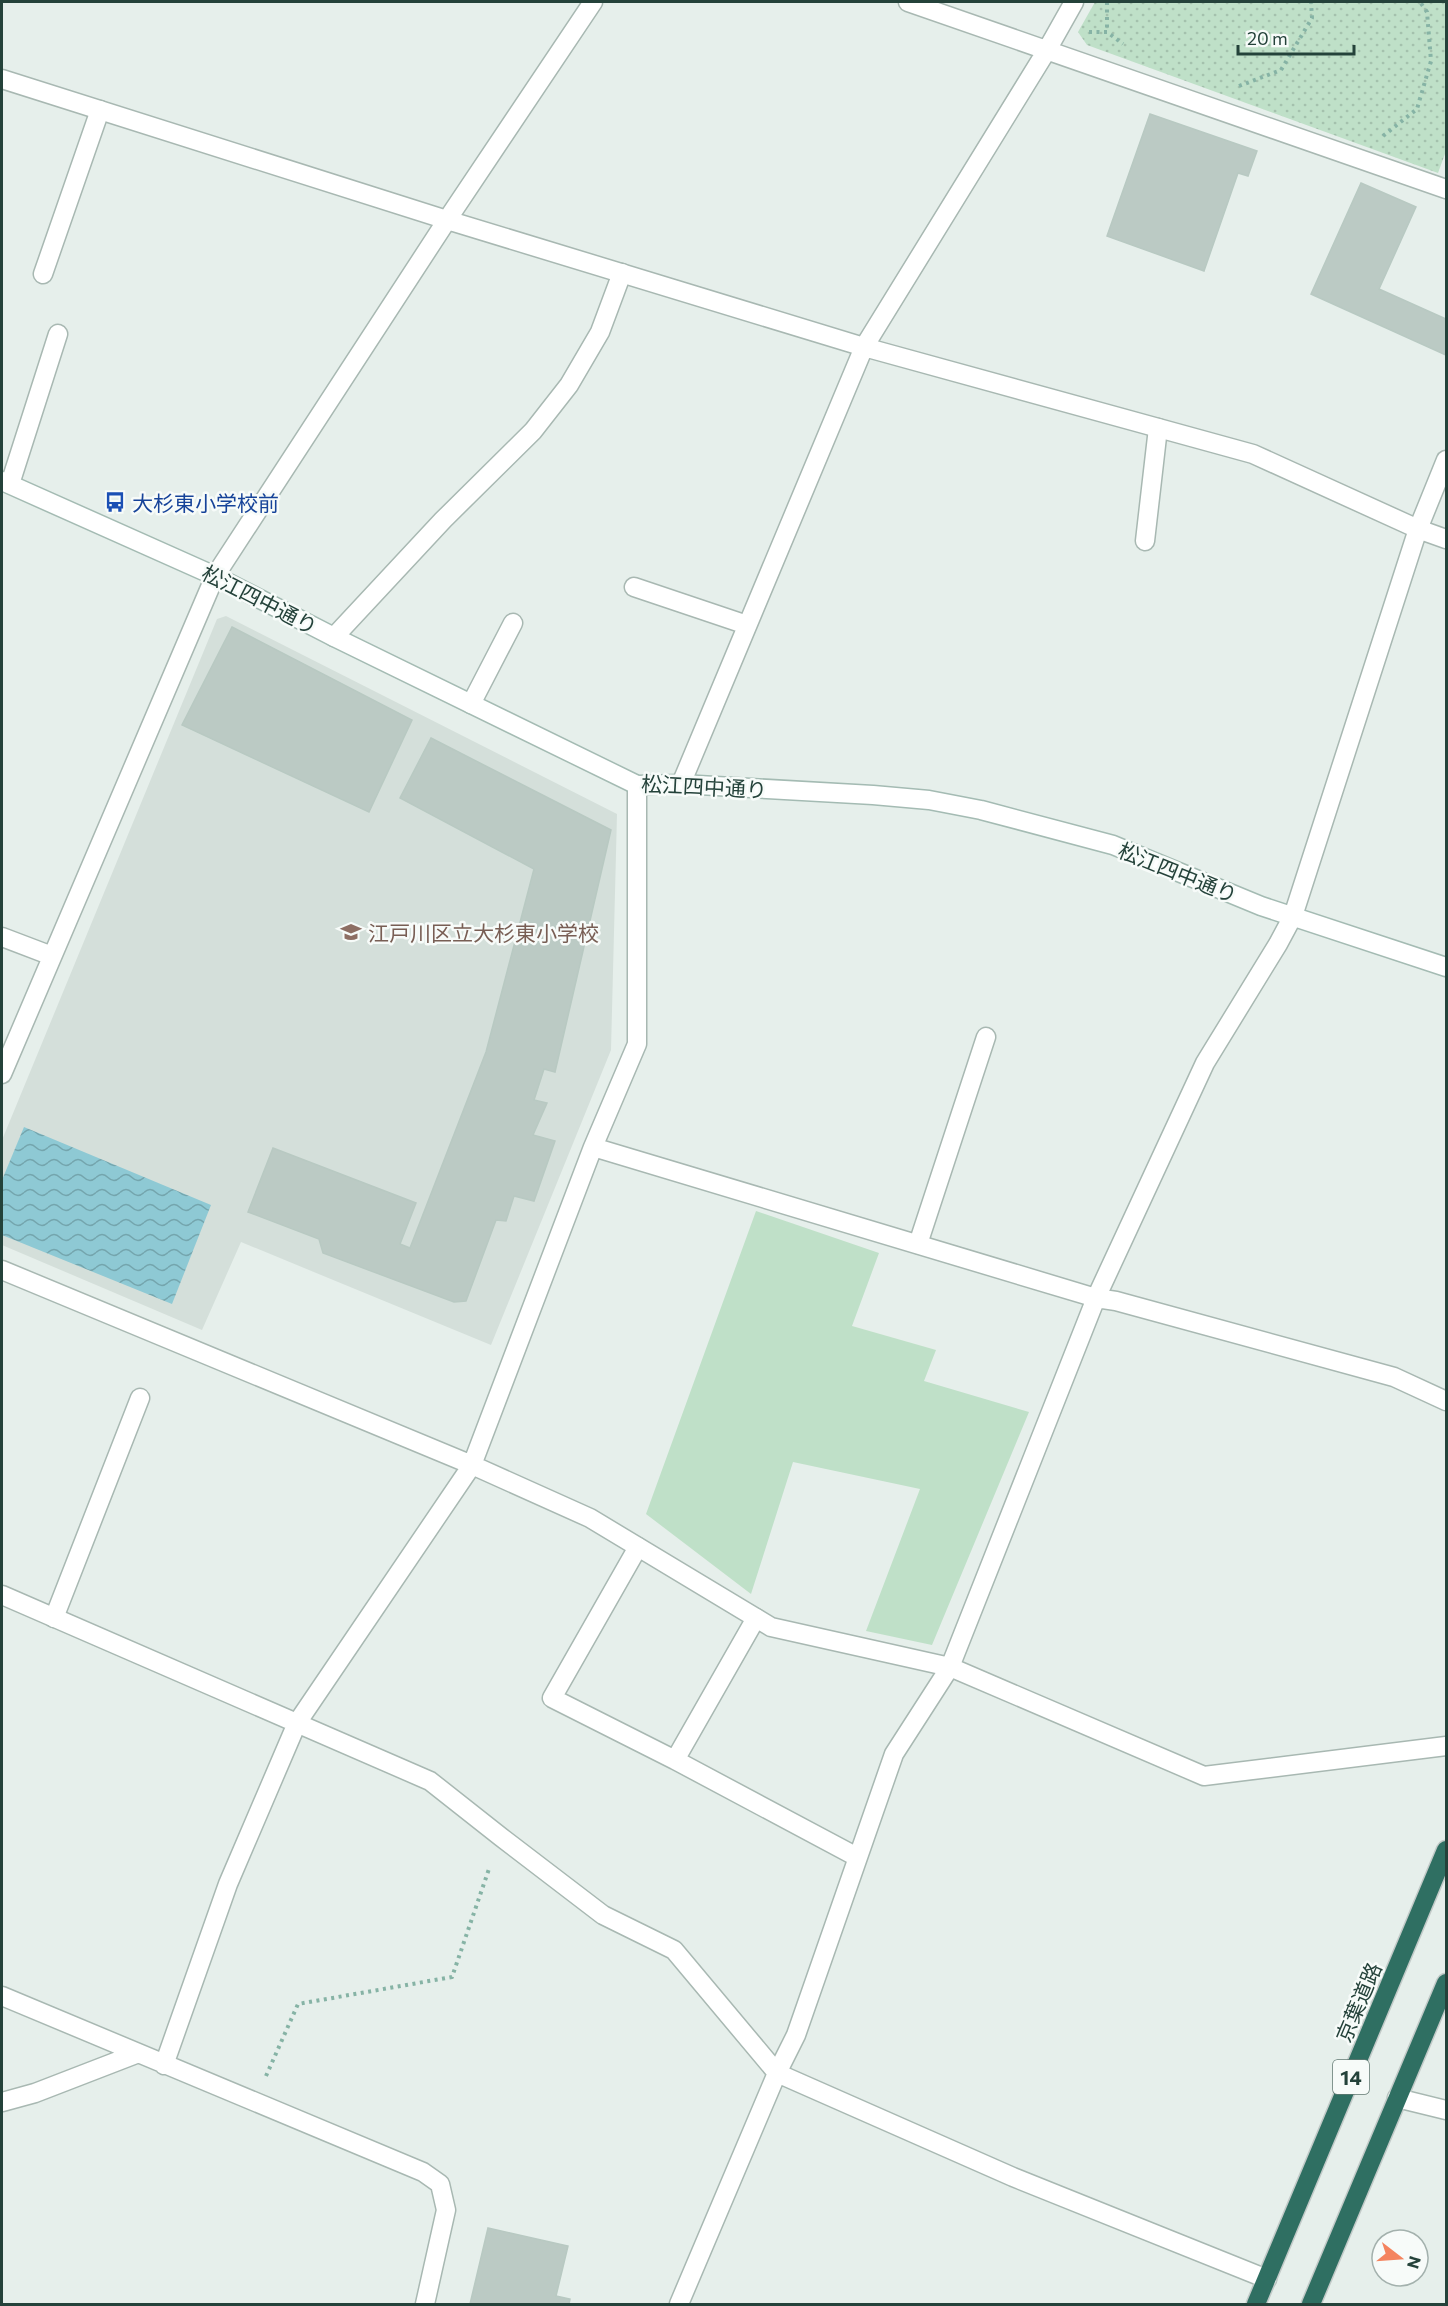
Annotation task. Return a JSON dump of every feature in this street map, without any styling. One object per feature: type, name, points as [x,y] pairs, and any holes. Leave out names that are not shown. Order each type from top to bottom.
[{"type":"highway","name":"京葉道路","points":[[1256,2304],[1446,1850]]},
{"type":"highway","name":"14","points":[[1311,2304],[1446,1983]]},
{"type":"street","points":[[2,1074],[215,576],[592,2]]},
{"type":"street","points":[[908,2],[1446,189]]},
{"type":"street","points":[[681,784],[864,347],[1047,50],[1074,2]]},
{"type":"street","points":[[2,79],[447,220],[864,347],[1253,454],[1418,529],[1446,539]]},
{"type":"street","points":[[43,274],[100,110]]},
{"type":"street","points":[[334,637],[443,520],[533,431],[569,385],[600,332],[622,273]]},
{"type":"street","points":[[6,482],[58,334]]},
{"type":"street","points":[[1145,542],[1158,428]]},
{"type":"street","points":[[680,2304],[777,2073],[796,2035],[894,1754],[950,1667],[1096,1298],[1205,1063],[1293,916],[1418,529],[1446,459]]},
{"type":"street","name":"松江四中通り","points":[[6,482],[215,576],[334,637],[637,785],[681,784],[873,795],[981,810],[1113,845],[1232,895],[1446,967]]},
{"type":"street","points":[[634,587],[747,625]]},
{"type":"street","points":[[471,704],[513,623]]},
{"type":"street","points":[[164,2065],[228,1884],[297,1723],[472,1465],[593,1147],[637,1044],[637,785]]},
{"type":"street","points":[[2,937],[52,956]]},
{"type":"street","points":[[918,1244],[986,1037]]},
{"type":"street","points":[[593,1147],[1096,1298],[1116,1301],[1394,1377],[1446,1401]]},
{"type":"street","points":[[2,1270],[472,1465],[590,1518],[771,1627],[950,1667],[1204,1776],[1446,1746]]},
{"type":"street","points":[[54,1618],[140,1398]]},
{"type":"street","points":[[638,1546],[552,1698],[675,1760],[857,1857]]},
{"type":"street","points":[[2,1594],[430,1781],[603,1915],[674,1950],[777,2073],[1013,2177],[1267,2279]]},
{"type":"street","points":[[675,1760],[756,1618]]},
{"type":"street","points":[[2,1996],[136,2054],[423,2172],[440,2184],[446,2210],[425,2304]]},
{"type":"street","points":[[2,2102],[35,2093],[136,2054]]},
{"type":"street","points":[[1397,2098],[1446,2110]]},
{"type":"path","points":[[1107,2],[1107,32]]},
{"type":"path","points":[[1245,90],[1236,87],[1281,70],[1312,18],[1311,2]]},
{"type":"path","points":[[1372,134],[1382,136],[1417,110],[1431,61],[1427,12],[1420,2]]},
{"type":"path","points":[[1084,32],[1107,32],[1124,44]]},
{"type":"path","points":[[255,2102],[298,2004],[452,1977],[501,1837]]},
{"type":"shaded area","name":"江戸川区立大杉東小学校","points":[[226,616],[617,814],[611,1050],[491,1345],[241,1242],[202,1330],[2,1245],[2,1140],[217,619]]},
{"type":"green space","points":[[1095,2],[1446,2],[1446,151],[1438,173],[1087,45],[1078,32]]},
{"type":"green space","points":[[756,1211],[879,1253],[852,1326],[936,1350],[924,1381],[1029,1412],[932,1645],[866,1631],[920,1489],[793,1462],[751,1594],[646,1514]]},
{"type":"water","points":[[24,1127],[211,1205],[172,1304],[2,1235],[2,1180]]},
{"type":"building","points":[[1150,114],[1257,151],[1248,176],[1238,173],[1204,271],[1107,236]]},
{"type":"building","points":[[1361,183],[1416,207],[1379,289],[1446,319],[1446,355],[1311,294]]},
{"type":"building","points":[[232,627],[412,720],[369,812],[182,725]]},
{"type":"building","points":[[431,738],[611,830],[555,1072],[544,1069],[534,1100],[547,1103],[533,1135],[555,1141],[534,1201],[514,1196],[506,1221],[496,1220],[466,1301],[454,1302],[323,1253],[319,1239],[248,1212],[273,1148],[416,1203],[400,1244],[410,1248],[486,1052],[534,869],[400,798]]},
{"type":"building","points":[[488,2228],[568,2246],[556,2296],[570,2299],[569,2304],[470,2304]]},
{"type":"place","name":"大杉東小学校前","points":[[115,502]]},
{"type":"place","name":"江戸川区立大杉東小学校","points":[[351,932]]}]
